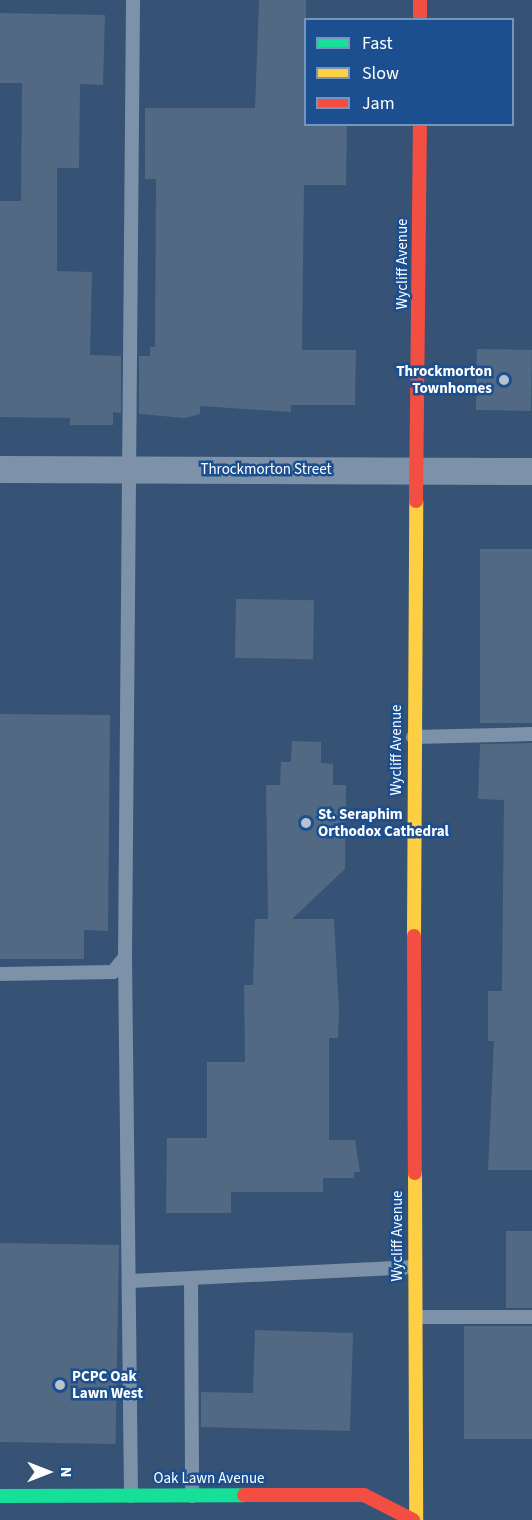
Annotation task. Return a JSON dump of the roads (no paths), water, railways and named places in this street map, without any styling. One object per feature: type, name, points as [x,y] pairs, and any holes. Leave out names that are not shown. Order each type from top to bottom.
[{"type":"main road","points":[[420,0],[420,18]]},
{"type":"main road","name":"Wycliff Avenue","points":[[414,1520],[416,1317],[413,737],[418,471],[420,126]]},
{"type":"main road","name":"Oak Lawn Avenue","points":[[0,1496],[364,1496],[414,1520]]},
{"type":"street","name":"Throckmorton Street","points":[[0,469],[532,471]]},
{"type":"lane","points":[[131,1496],[125,957],[132,469],[134,0]]},
{"type":"lane","points":[[413,737],[532,734]]},
{"type":"lane","points":[[0,974],[113,972],[125,957]]},
{"type":"lane","points":[[130,1281],[415,1267]]},
{"type":"lane","points":[[191,1279],[192,1496]]},
{"type":"lane","points":[[416,1317],[532,1317]]},
{"type":"place","name":"Throckmorton Townhomes","points":[[504,380]]},
{"type":"place","name":"St. Seraphim Orthodox Cathedral","points":[[306,823]]},
{"type":"place","name":"PCPC Oak Lawn West","points":[[60,1385]]}]
